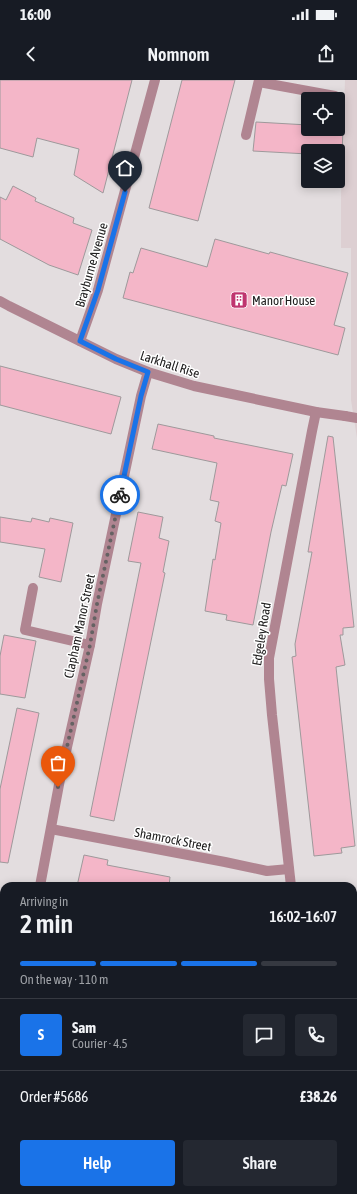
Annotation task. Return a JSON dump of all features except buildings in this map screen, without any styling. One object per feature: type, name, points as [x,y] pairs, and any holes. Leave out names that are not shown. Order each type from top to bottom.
[{"type":"street","name":"Brayburne Avenue","points":[[80,341],[98,290],[155,80]]},
{"type":"street","points":[[246,135],[259,81],[315,92]]},
{"type":"street","name":"Larkhall Rise","points":[[0,301],[116,359],[148,372],[194,386],[316,412],[357,418]]},
{"type":"street","name":"Clapham Manor Street","points":[[41,882],[61,774],[90,645],[97,604],[141,396],[148,372]]},
{"type":"street","name":"Edgeley Road","points":[[291,882],[269,679],[269,658],[316,412]]},
{"type":"street","points":[[34,588],[25,630],[90,645]]},
{"type":"street","name":"Shamrock Street","points":[[51,829],[217,860],[267,871],[289,869]]},
{"type":"shaded area","points":[[345,80],[357,80],[357,438],[351,400],[351,248],[341,248],[341,188],[345,188],[345,144],[343,144],[343,136],[345,136]]},
{"type":"way so far","points":[[58,787],[90,645],[120,495]]},
{"type":"place","name":"Manor House","points":[[239,300]]},
{"type":"route","points":[[120,495],[141,396],[148,372],[116,359],[80,341],[98,290],[125,192]]}]
